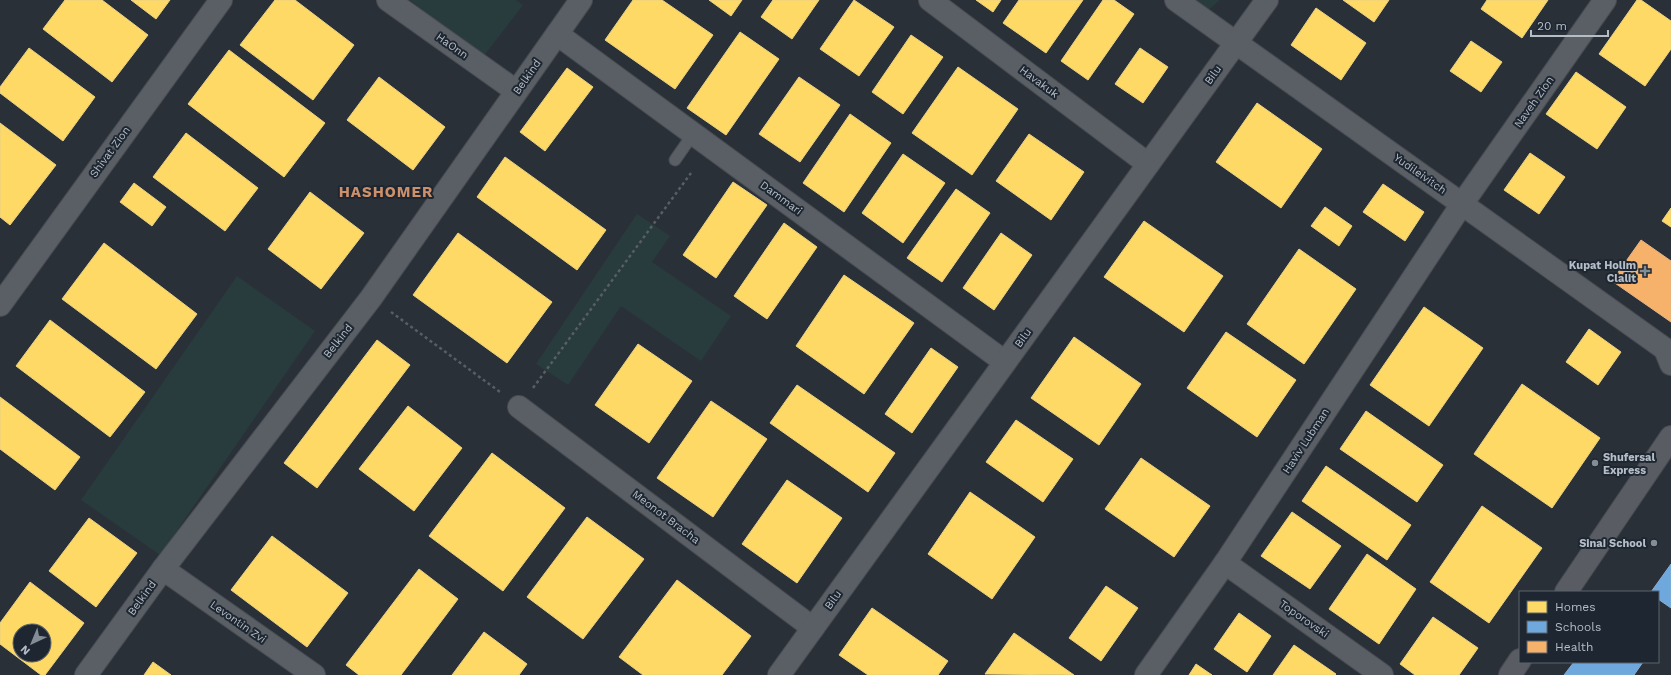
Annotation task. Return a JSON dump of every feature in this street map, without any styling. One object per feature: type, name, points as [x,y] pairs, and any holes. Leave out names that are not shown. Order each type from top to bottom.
[{"type":"street","name":"Shivat Zion","points":[[0,304],[221,0]]},
{"type":"street","name":"HaOnn","points":[[388,0],[516,92]]},
{"type":"street","name":"Belkind","points":[[86,675],[162,570],[371,298],[581,0]]},
{"type":"street","name":"Havakuk","points":[[930,0],[1148,164]]},
{"type":"street","name":"Yudileivitch","points":[[1176,0],[1669,354]]},
{"type":"street","name":"Bilu","points":[[779,675],[1267,0]]},
{"type":"street","name":"Naveh Zion","points":[[1462,204],[1605,0]]},
{"type":"street","name":"Dammari","points":[[557,34],[1005,362]]},
{"type":"street","name":"Haviv Lubman","points":[[1146,675],[1225,563],[1462,204]]},
{"type":"street","name":"Meonot Bracha","points":[[519,406],[813,628]]},
{"type":"street","points":[[1567,591],[1671,437]]},
{"type":"street","name":"Toporovski","points":[[1225,563],[1382,675]]},
{"type":"street","name":"Levontin Zvi","points":[[162,570],[314,675]]},
{"type":"street","points":[[1510,675],[1519,662]]},
{"type":"lane","points":[[675,160],[702,140]]},
{"type":"path","points":[[371,298],[519,406],[702,140]]},
{"type":"shaded area","points":[[410,0],[516,0],[523,5],[483,57]]},
{"type":"shaded area","points":[[1190,0],[1220,0],[1206,12]]},
{"type":"shaded area","points":[[637,214],[670,236],[652,262],[731,316],[701,361],[621,306],[568,385],[536,364]]},
{"type":"shaded area","points":[[237,276],[315,331],[160,555],[81,500]]},
{"type":"building: Homes","points":[[65,0],[102,0],[148,35],[112,82],[43,29]]},
{"type":"building: Homes","points":[[131,0],[170,0],[156,19]]},
{"type":"building: Homes","points":[[275,0],[295,0],[354,45],[313,100],[240,45]]},
{"type":"building: Homes","points":[[633,0],[662,0],[713,35],[675,89],[605,40]]},
{"type":"building: Homes","points":[[709,0],[742,0],[731,16]]},
{"type":"building: Homes","points":[[773,0],[819,0],[792,39],[761,17]]},
{"type":"building: Homes","points":[[854,0],[894,27],[859,76],[820,49]]},
{"type":"building: Homes","points":[[976,0],[1001,0],[993,12]]},
{"type":"building: Homes","points":[[1019,0],[1083,0],[1046,53],[1003,23]]},
{"type":"building: Homes","points":[[1103,0],[1114,0],[1134,14],[1088,80],[1061,61]]},
{"type":"building: Homes","points":[[1343,0],[1389,0],[1374,22]]},
{"type":"building: Homes","points":[[1487,0],[1548,0],[1522,38],[1481,9]]},
{"type":"building: Homes","points":[[1637,0],[1641,0],[1671,21],[1671,49],[1645,86],[1599,54]]},
{"type":"building: Homes","points":[[1316,8],[1366,43],[1341,80],[1291,45]]},
{"type":"building: Homes","points":[[740,32],[779,59],[726,135],[687,108]]},
{"type":"building: Homes","points":[[911,35],[943,57],[903,114],[872,92]]},
{"type":"building: Homes","points":[[1471,41],[1502,62],[1481,92],[1450,71]]},
{"type":"building: Homes","points":[[29,48],[95,97],[63,141],[0,93],[0,87]]},
{"type":"building: Homes","points":[[1140,48],[1168,67],[1143,103],[1115,84]]},
{"type":"building: Homes","points":[[229,50],[325,123],[284,177],[188,104]]},
{"type":"building: Homes","points":[[958,67],[1018,109],[972,175],[912,133]]},
{"type":"building: Homes","points":[[567,68],[593,87],[545,151],[520,132]]},
{"type":"building: Homes","points":[[1576,72],[1626,107],[1597,149],[1546,114]]},
{"type":"building: Homes","points":[[379,77],[445,127],[413,170],[347,120]]},
{"type":"building: Homes","points":[[799,77],[840,105],[800,162],[759,134]]},
{"type":"building: Homes","points":[[1257,103],[1322,149],[1281,208],[1216,162]]},
{"type":"building: Homes","points":[[850,114],[891,143],[844,212],[803,183]]},
{"type":"building: Homes","points":[[0,123],[56,165],[10,225],[0,217]]},
{"type":"building: Homes","points":[[186,133],[258,188],[225,231],[153,177]]},
{"type":"building: Homes","points":[[1029,134],[1084,172],[1051,220],[996,181]]},
{"type":"building: Homes","points":[[1530,153],[1565,177],[1539,214],[1504,190]]},
{"type":"building: Homes","points":[[903,154],[945,183],[903,243],[862,213]]},
{"type":"building: Homes","points":[[505,157],[606,230],[577,270],[477,197]]},
{"type":"building: Homes","points":[[733,182],[767,205],[716,278],[683,255]]},
{"type":"building: Homes","points":[[134,183],[166,207],[152,226],[120,202]]},
{"type":"building: Homes","points":[[1383,184],[1424,212],[1405,241],[1363,212]]},
{"type":"building: Homes","points":[[956,189],[990,213],[942,282],[907,258]]},
{"type":"building: Homes","points":[[310,192],[364,233],[321,289],[268,249]]},
{"type":"building: Homes","points":[[1325,207],[1352,226],[1339,246],[1311,226]]},
{"type":"building: Homes","points":[[1671,208],[1671,227],[1662,221]]},
{"type":"building: Homes","points":[[1144,221],[1223,276],[1184,332],[1104,277]]},
{"type":"building: Homes","points":[[784,223],[817,247],[767,319],[734,296]]},
{"type":"building: Homes","points":[[458,233],[552,302],[507,363],[413,295]]},
{"type":"building: Homes","points":[[1001,233],[1032,255],[994,310],[963,288]]},
{"type":"building: Homes","points":[[104,243],[197,314],[156,369],[62,299]]},
{"type":"building: Homes","points":[[1299,249],[1356,289],[1304,364],[1247,324]]},
{"type":"building: Homes","points":[[844,275],[914,323],[864,394],[796,346]]},
{"type":"building: Homes","points":[[1424,307],[1483,348],[1429,426],[1370,385]]},
{"type":"building: Homes","points":[[50,320],[145,392],[110,437],[16,366]]},
{"type":"building: Homes","points":[[1589,329],[1621,352],[1598,385],[1566,362]]},
{"type":"building: Homes","points":[[1226,332],[1296,380],[1257,437],[1187,388]]},
{"type":"building: Homes","points":[[1074,337],[1141,384],[1099,445],[1031,398]]},
{"type":"building: Homes","points":[[377,340],[410,365],[317,488],[284,463]]},
{"type":"building: Homes","points":[[638,344],[692,381],[649,443],[595,405]]},
{"type":"building: Homes","points":[[931,348],[958,367],[912,433],[885,414]]},
{"type":"building: Homes","points":[[1522,384],[1600,438],[1552,508],[1474,454]]},
{"type":"building: Homes","points":[[797,385],[895,453],[868,492],[770,423]]},
{"type":"building: Homes","points":[[0,397],[80,457],[55,490],[0,449]]},
{"type":"building: Homes","points":[[711,401],[767,439],[713,517],[657,478]]},
{"type":"building: Homes","points":[[408,406],[462,448],[414,511],[359,469]]},
{"type":"building: Homes","points":[[1366,411],[1443,465],[1417,502],[1340,449]]},
{"type":"building: Homes","points":[[1016,420],[1073,459],[1043,502],[986,462]]},
{"type":"building: Homes","points":[[492,453],[565,508],[503,591],[429,536]]},
{"type":"building: Homes","points":[[1141,458],[1210,506],[1174,557],[1105,509]]},
{"type":"building: Homes","points":[[1326,466],[1411,525],[1387,560],[1302,501]]},
{"type":"building: Homes","points":[[787,480],[842,518],[797,583],[742,544]]},
{"type":"building: Homes","points":[[970,492],[1035,537],[992,599],[928,554]]},
{"type":"building: Homes","points":[[1482,506],[1542,548],[1489,623],[1430,582]]},
{"type":"building: Homes","points":[[1292,512],[1341,546],[1310,589],[1261,556]]},
{"type":"building: Homes","points":[[587,517],[644,559],[583,639],[527,597]]},
{"type":"building: Homes","points":[[89,518],[137,553],[96,607],[49,571]]},
{"type":"building: Homes","points":[[272,536],[348,593],[307,647],[231,590]]},
{"type":"building: Homes","points":[[1367,554],[1416,589],[1379,644],[1329,609]]},
{"type":"building: Homes","points":[[419,569],[458,599],[401,675],[359,675],[346,665]]},
{"type":"building: Homes","points":[[677,580],[751,636],[722,675],[643,675],[619,657]]},
{"type":"building: Homes","points":[[30,582],[84,623],[45,675],[41,675],[25,663],[52,663],[52,623],[12,623],[12,653],[0,644],[0,623]]},
{"type":"building: Homes","points":[[1106,586],[1138,608],[1101,661],[1069,638]]},
{"type":"building: Homes","points":[[872,608],[948,661],[938,675],[868,675],[839,655]]},
{"type":"building: Homes","points":[[1239,613],[1271,636],[1247,672],[1214,649]]},
{"type":"building: Homes","points":[[1433,617],[1478,648],[1459,675],[1415,675],[1400,664]]},
{"type":"building: Homes","points":[[484,632],[527,664],[519,675],[452,675]]},
{"type":"building: Homes","points":[[1014,633],[1074,675],[985,674]]},
{"type":"building: Homes","points":[[1294,645],[1336,674],[1273,675]]},
{"type":"building: Homes","points":[[153,662],[171,675],[144,675]]},
{"type":"building: Homes","points":[[1196,664],[1212,675],[1189,675]]},
{"type":"building: Schools","points":[[1671,564],[1671,608],[1659,600],[1659,591],[1652,591]]},
{"type":"building: Schools","points":[[1573,663],[1642,663],[1634,675],[1564,675]]},
{"type":"building: Health","name":"Kupat Holim Clalit","points":[[1641,240],[1671,261],[1671,322],[1612,281]]},
{"type":"place","name":"Kupat Holim Clalit","points":[[1645,271]]},
{"type":"place","name":"Shufersal Express","points":[[1595,463]]},
{"type":"place","name":"Sinai School","points":[[1654,543]]},
{"type":"district","name":"HASHOMER","points":[[386,192]]}]
